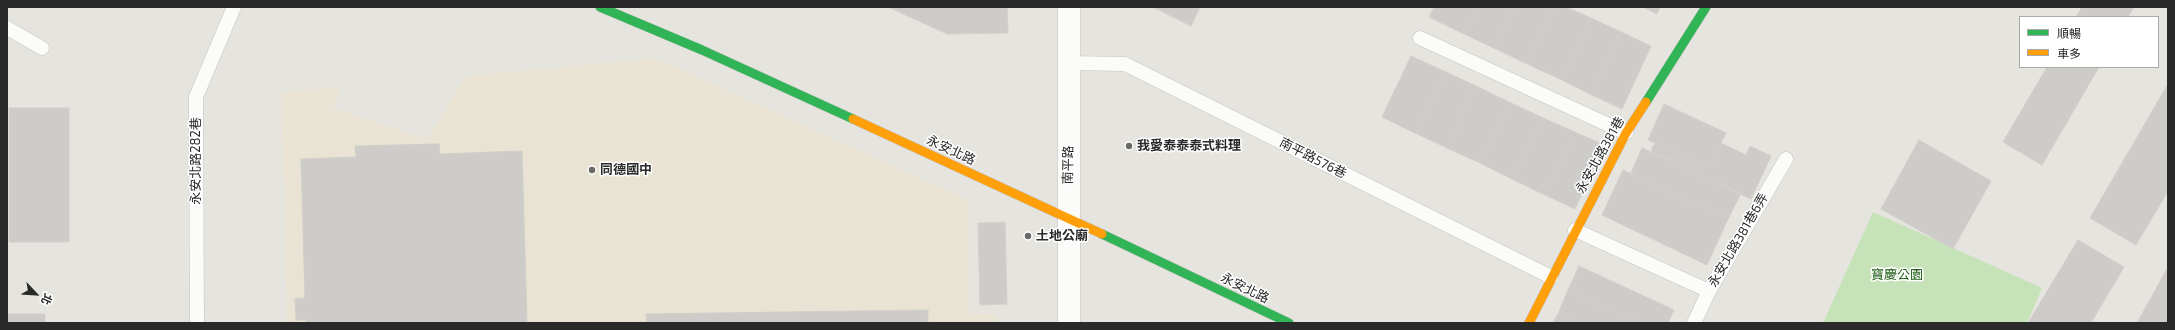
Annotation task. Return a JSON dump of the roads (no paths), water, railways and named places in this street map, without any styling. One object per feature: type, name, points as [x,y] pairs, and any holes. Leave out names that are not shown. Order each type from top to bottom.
[{"type":"street","name":"永安北路","points":[[600,7],[702,50],[1068,217],[1289,323]]},
{"type":"street","name":"南平路","points":[[1069,7],[1069,323]]},
{"type":"street","name":"永安北路381巷","points":[[1529,323],[1551,277],[1626,133],[1706,7]]},
{"type":"lane","name":"永安北路282巷","points":[[197,323],[196,97],[234,7]]},
{"type":"lane","points":[[7,28],[42,48]]},
{"type":"lane","points":[[1420,38],[1626,133]]},
{"type":"lane","name":"南平路576巷","points":[[1070,63],[1125,64],[1551,277]]},
{"type":"lane","name":"永安北路381巷6弄","points":[[1694,323],[1709,292],[1786,159]]},
{"type":"lane","points":[[1575,230],[1709,292]]},
{"type":"place","name":"我愛泰泰泰式料理","points":[[1129,146]]},
{"type":"place","name":"同德國中","points":[[592,170]]},
{"type":"place","name":"土地公廟","points":[[1028,236]]},
{"type":"park label","name":"寶慶公園","points":[[1897,275]]}]
